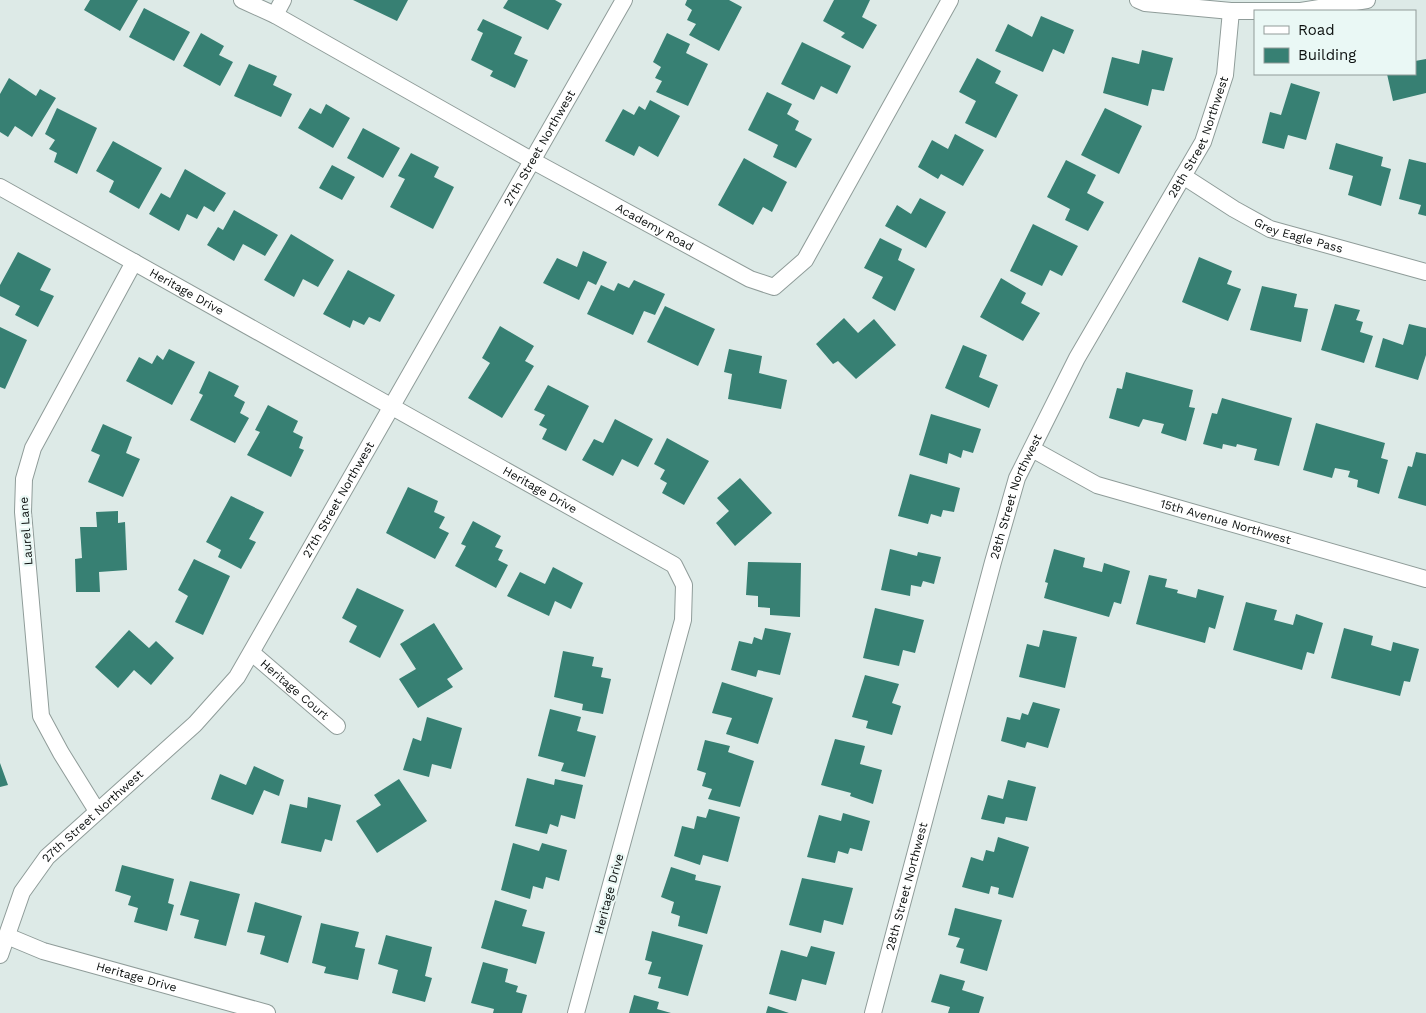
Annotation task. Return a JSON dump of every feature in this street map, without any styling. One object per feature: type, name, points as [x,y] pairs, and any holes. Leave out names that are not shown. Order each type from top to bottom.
[{"type":"street","name":"Academy Road","points":[[242,0],[275,15],[533,161],[750,279],[774,286],[804,260],[950,0]]},
{"type":"street","points":[[275,15],[283,0]]},
{"type":"street","name":"27th Street Northwest","points":[[0,955],[22,892],[47,857],[195,724],[237,677],[624,0]]},
{"type":"street","points":[[1138,0],[1145,3],[1231,11],[1254,11]]},
{"type":"street","points":[[1307,10],[1366,0]]},
{"type":"street","name":"28th Street Northwest","points":[[873,1013],[1017,478],[1077,358],[1202,142],[1224,75],[1231,11]]},
{"type":"street","name":"Grey Eagle Pass","points":[[1183,176],[1234,209],[1270,229],[1426,272]]},
{"type":"street","name":"Heritage Drive","points":[[0,187],[674,565],[684,585],[683,620],[576,1013]]},
{"type":"street","name":"Laurel Lane","points":[[98,811],[61,753],[41,716],[23,512],[24,479],[33,448],[134,262]]},
{"type":"street","name":"15th Avenue Northwest","points":[[1032,449],[1096,485],[1426,579]]},
{"type":"street","name":"Heritage Court","points":[[252,653],[337,726]]},
{"type":"street","name":"Heritage Drive","points":[[7,936],[43,950],[268,1013]]},
{"type":"building","points":[[90,0],[138,0],[120,31],[84,10]]},
{"type":"building","points":[[353,0],[408,0],[397,21]]},
{"type":"building","points":[[508,0],[555,0],[562,4],[548,30],[503,8]]},
{"type":"building","points":[[687,0],[729,0],[742,7],[719,51],[689,35],[696,24],[687,20],[692,10],[685,5]]},
{"type":"building","points":[[834,0],[870,0],[862,17],[877,25],[863,49],[841,37],[845,33],[823,21]]},
{"type":"building","points":[[144,8],[190,32],[174,61],[129,37]]},
{"type":"building","points":[[1041,16],[1074,30],[1064,54],[1053,49],[1043,72],[995,51],[1008,24],[1032,37]]},
{"type":"building","points":[[483,19],[522,37],[514,54],[528,60],[515,88],[490,76],[493,71],[471,60],[483,33],[477,30]]},
{"type":"building","points":[[201,33],[224,46],[219,55],[233,62],[220,86],[183,66]]},
{"type":"building","points":[[667,33],[690,44],[686,53],[708,64],[688,106],[656,92],[662,81],[655,78],[661,67],[653,62]]},
{"type":"building","points":[[802,42],[851,66],[837,94],[821,86],[814,100],[781,84]]},
{"type":"building","points":[[1142,50],[1173,58],[1164,91],[1152,89],[1148,106],[1103,93],[1112,57],[1139,64]]},
{"type":"building","points":[[977,58],[1001,71],[995,83],[1018,95],[996,138],[965,123],[976,101],[959,92]]},
{"type":"building","points":[[1426,59],[1426,93],[1393,101],[1387,75],[1416,75],[1416,61]]},
{"type":"building","points":[[249,64],[277,76],[273,85],[292,94],[281,117],[234,96]]},
{"type":"building","points":[[9,78],[36,96],[40,89],[56,98],[32,137],[15,126],[8,137],[0,132],[0,94]]},
{"type":"building","points":[[1291,83],[1320,92],[1306,140],[1288,135],[1284,149],[1262,143],[1270,112],[1281,115]]},
{"type":"building","points":[[767,92],[792,104],[787,114],[799,121],[795,130],[812,139],[796,168],[773,157],[778,145],[748,130]]},
{"type":"building","points":[[650,100],[680,116],[658,157],[639,146],[634,156],[605,141],[623,109],[634,115],[639,106],[645,110]]},
{"type":"building","points":[[326,104],[350,118],[333,148],[298,128],[310,108],[321,114]]},
{"type":"building","points":[[57,108],[97,128],[77,174],[54,162],[57,153],[49,149],[55,140],[45,134]]},
{"type":"building","points":[[1105,108],[1142,126],[1119,174],[1081,155]]},
{"type":"building","points":[[363,128],[400,148],[383,178],[347,158]]},
{"type":"building","points":[[955,134],[984,150],[963,186],[941,174],[938,179],[918,167],[932,140],[948,149]]},
{"type":"building","points":[[113,141],[162,168],[139,209],[109,192],[114,181],[96,171]]},
{"type":"building","points":[[1336,143],[1383,157],[1381,166],[1391,169],[1381,206],[1348,195],[1353,176],[1329,169]]},
{"type":"building","points":[[411,153],[439,167],[434,177],[454,187],[433,229],[390,207],[405,179],[398,176]]},
{"type":"building","points":[[744,158],[787,182],[772,212],[763,207],[753,225],[718,205]]},
{"type":"building","points":[[1409,159],[1426,163],[1426,216],[1418,214],[1421,205],[1399,199]]},
{"type":"building","points":[[1066,160],[1096,175],[1087,193],[1104,202],[1088,231],[1065,220],[1070,209],[1047,197]]},
{"type":"building","points":[[332,165],[355,177],[342,200],[319,188]]},
{"type":"building","points":[[185,169],[226,193],[214,212],[204,206],[197,219],[187,214],[179,231],[149,214],[161,193],[170,198]]},
{"type":"building","points":[[920,198],[946,212],[926,248],[885,226],[897,205],[911,214]]},
{"type":"building","points":[[234,210],[278,235],[265,256],[243,244],[234,261],[207,245],[218,227],[223,230]]},
{"type":"building","points":[[1033,224],[1078,246],[1062,276],[1050,270],[1042,286],[1010,271]]},
{"type":"building","points":[[291,234],[334,260],[318,287],[303,279],[294,297],[264,280]]},
{"type":"building","points":[[880,238],[902,249],[898,260],[915,269],[895,311],[872,298],[883,277],[864,268]]},
{"type":"building","points":[[583,251],[607,262],[596,285],[588,281],[579,300],[543,283],[557,258],[577,267]]},
{"type":"building","points":[[18,252],[51,269],[40,290],[54,296],[38,327],[15,315],[20,306],[0,296],[0,285]]},
{"type":"building","points":[[1199,257],[1232,271],[1227,284],[1241,289],[1228,321],[1182,302]]},
{"type":"building","points":[[348,270],[395,295],[380,322],[369,317],[364,325],[353,320],[350,328],[323,314]]},
{"type":"building","points":[[1001,278],[1026,293],[1021,303],[1040,313],[1023,341],[980,317]]},
{"type":"building","points":[[634,280],[665,294],[655,315],[644,311],[633,335],[587,314],[601,285],[614,291],[618,283],[629,288]]},
{"type":"building","points":[[1262,286],[1297,294],[1294,307],[1308,309],[1301,342],[1250,330]]},
{"type":"building","points":[[1335,304],[1360,310],[1356,320],[1363,322],[1360,332],[1373,336],[1364,363],[1321,350]]},
{"type":"building","points":[[665,306],[715,329],[698,366],[647,342]]},
{"type":"building","points":[[844,318],[858,333],[874,319],[896,345],[856,379],[838,361],[833,364],[816,344]]},
{"type":"building","points":[[1409,324],[1426,328],[1426,355],[1418,380],[1375,367],[1383,338],[1403,345]]},
{"type":"building","points":[[500,326],[534,346],[525,361],[534,366],[502,418],[468,398],[490,363],[482,358]]},
{"type":"building","points":[[0,327],[27,340],[5,389],[0,387]]},
{"type":"building","points":[[963,345],[987,355],[979,377],[998,385],[989,408],[945,388]]},
{"type":"building","points":[[169,349],[195,362],[172,405],[126,381],[139,357],[152,364],[157,355],[163,360]]},
{"type":"building","points":[[729,349],[762,356],[759,373],[787,380],[781,409],[728,399],[732,374],[724,372]]},
{"type":"building","points":[[209,371],[239,386],[234,396],[245,402],[240,413],[249,418],[235,443],[190,420],[203,395],[199,393]]},
{"type":"building","points":[[1126,372],[1193,390],[1189,407],[1195,408],[1186,441],[1161,433],[1164,424],[1143,419],[1139,427],[1109,418],[1117,388],[1122,389]]},
{"type":"building","points":[[548,385],[589,406],[566,451],[542,439],[547,429],[539,425],[545,415],[534,410]]},
{"type":"building","points":[[1222,398],[1292,418],[1279,466],[1254,460],[1257,449],[1237,444],[1236,447],[1223,444],[1222,449],[1203,444],[1212,413],[1217,414]]},
{"type":"building","points":[[268,405],[298,421],[293,432],[303,437],[299,448],[304,450],[291,477],[247,455],[260,432],[255,430]]},
{"type":"building","points":[[931,414],[981,429],[973,453],[963,450],[961,458],[949,453],[947,464],[919,455]]},
{"type":"building","points":[[615,419],[653,439],[638,467],[622,459],[613,476],[582,460],[594,439],[603,443]]},
{"type":"building","points":[[1316,423],[1385,443],[1381,458],[1388,460],[1379,494],[1357,487],[1358,480],[1348,477],[1350,471],[1335,468],[1332,478],[1303,470]]},
{"type":"building","points":[[103,424],[132,437],[126,453],[140,459],[123,497],[88,482],[100,455],[91,451]]},
{"type":"building","points":[[667,438],[709,461],[684,505],[662,493],[667,483],[660,479],[665,470],[654,464]]},
{"type":"building","points":[[1416,452],[1426,454],[1426,506],[1398,498],[1408,466],[1412,467]]},
{"type":"building","points":[[910,474],[960,488],[954,512],[943,510],[941,517],[931,514],[928,524],[898,516]]},
{"type":"building","points":[[740,478],[772,513],[735,546],[716,523],[729,511],[717,498]]},
{"type":"building","points":[[408,487],[438,501],[434,512],[445,517],[439,528],[449,533],[435,559],[386,533]]},
{"type":"building","points":[[231,496],[264,512],[249,539],[256,542],[241,569],[218,557],[221,550],[206,542]]},
{"type":"building","points":[[118,511],[118,523],[125,522],[127,570],[99,572],[100,592],[76,592],[75,559],[82,558],[80,527],[97,527],[96,512]]},
{"type":"building","points":[[473,521],[501,536],[495,547],[503,550],[498,560],[508,565],[496,588],[455,566],[466,546],[461,544]]},
{"type":"building","points":[[890,549],[917,556],[918,552],[941,557],[934,584],[923,581],[921,587],[911,585],[910,596],[881,590]]},
{"type":"building","points":[[1054,549],[1085,558],[1083,567],[1102,572],[1104,563],[1130,571],[1121,604],[1114,602],[1109,617],[1044,598],[1048,583],[1045,582]]},
{"type":"building","points":[[194,559],[230,576],[203,635],[175,622],[188,596],[178,590]]},
{"type":"building","points":[[748,562],[801,563],[800,617],[770,615],[770,608],[758,607],[758,596],[746,595]]},
{"type":"building","points":[[553,567],[583,583],[571,609],[555,601],[549,616],[507,596],[520,572],[545,584]]},
{"type":"building","points":[[1149,575],[1167,579],[1165,587],[1178,590],[1177,593],[1196,598],[1198,589],[1224,596],[1215,629],[1209,627],[1205,643],[1136,624]]},
{"type":"building","points":[[357,588],[404,610],[380,658],[349,642],[357,626],[342,618]]},
{"type":"building","points":[[1246,602],[1277,610],[1274,620],[1293,625],[1296,614],[1323,623],[1314,654],[1307,652],[1302,670],[1233,650]]},
{"type":"building","points":[[875,608],[924,620],[915,653],[903,650],[899,666],[863,658]]},
{"type":"building","points":[[434,623],[463,669],[447,679],[453,687],[418,708],[399,679],[416,669],[400,644]]},
{"type":"building","points":[[765,628],[791,633],[780,675],[758,670],[756,677],[731,670],[739,641],[752,644],[754,637],[762,640]]},
{"type":"building","points":[[1344,628],[1373,636],[1371,645],[1391,651],[1393,642],[1419,649],[1410,682],[1404,681],[1400,696],[1331,678]]},
{"type":"building","points":[[129,630],[149,648],[156,641],[174,658],[151,685],[134,670],[118,688],[95,667]]},
{"type":"building","points":[[1043,630],[1077,637],[1065,688],[1019,677],[1027,644],[1039,647]]},
{"type":"building","points":[[563,651],[594,657],[592,666],[603,668],[601,677],[611,679],[603,714],[582,710],[583,704],[554,697]]},
{"type":"building","points":[[865,675],[899,684],[892,703],[901,706],[892,735],[866,728],[868,721],[852,717]]},
{"type":"building","points":[[722,682],[773,698],[758,744],[726,734],[732,718],[712,713]]},
{"type":"building","points":[[1033,702],[1060,709],[1048,748],[1027,742],[1025,748],[1001,741],[1007,717],[1020,720],[1022,713],[1028,715]]},
{"type":"building","points":[[550,709],[581,717],[577,731],[596,736],[585,777],[561,771],[564,763],[538,756]]},
{"type":"building","points":[[427,717],[462,728],[451,769],[432,764],[429,777],[403,770],[413,738],[421,741]]},
{"type":"building","points":[[835,739],[865,746],[860,764],[882,770],[873,804],[850,796],[851,793],[821,785]]},
{"type":"building","points":[[705,740],[730,746],[728,752],[754,761],[740,807],[708,799],[712,789],[702,786],[706,773],[697,770]]},
{"type":"building","points":[[0,763],[8,785],[0,787]]},
{"type":"building","points":[[254,766],[284,780],[279,796],[264,790],[253,815],[211,799],[220,774],[246,785]]},
{"type":"building","points":[[527,778],[554,785],[555,779],[583,785],[575,819],[561,815],[558,827],[550,824],[547,834],[515,826]]},
{"type":"building","points":[[399,779],[427,821],[377,853],[356,821],[381,805],[374,795]]},
{"type":"building","points":[[1008,780],[1036,787],[1027,821],[1006,817],[1004,824],[981,819],[988,795],[1003,799]]},
{"type":"building","points":[[308,797],[341,805],[332,841],[325,839],[321,852],[281,843],[290,804],[307,808]]},
{"type":"building","points":[[709,809],[740,817],[728,862],[703,855],[700,865],[674,856],[682,826],[694,829],[697,816],[706,818]]},
{"type":"building","points":[[843,813],[870,821],[862,851],[850,848],[848,854],[838,851],[835,863],[807,857],[819,815],[841,821]]},
{"type":"building","points":[[998,837],[1029,847],[1013,898],[998,894],[999,888],[991,886],[989,894],[962,887],[971,857],[983,861],[986,850],[994,852]]},
{"type":"building","points":[[513,843],[539,851],[542,843],[567,850],[559,881],[546,877],[543,889],[533,886],[530,899],[501,890]]},
{"type":"building","points":[[122,865],[174,879],[168,903],[174,905],[167,931],[134,922],[138,908],[128,905],[131,896],[115,891]]},
{"type":"building","points":[[671,867],[696,875],[695,880],[721,886],[707,934],[678,926],[680,916],[671,913],[674,902],[661,897]]},
{"type":"building","points":[[802,878],[853,888],[843,925],[824,920],[821,933],[789,925]]},
{"type":"building","points":[[190,881],[240,894],[226,946],[194,938],[199,920],[180,915]]},
{"type":"building","points":[[495,900],[527,910],[522,926],[545,932],[536,964],[481,948]]},
{"type":"building","points":[[255,902],[302,916],[288,963],[260,954],[265,936],[247,932]]},
{"type":"building","points":[[955,908],[1002,920],[987,971],[960,963],[964,949],[956,947],[960,938],[948,935]]},
{"type":"building","points":[[321,923],[359,932],[355,947],[365,949],[358,980],[324,973],[326,967],[312,963]]},
{"type":"building","points":[[652,931],[703,945],[688,996],[658,988],[661,977],[648,974],[652,962],[645,960]]},
{"type":"building","points":[[386,935],[432,947],[425,976],[432,978],[425,1002],[392,993],[398,970],[378,964]]},
{"type":"building","points":[[811,946],[835,952],[826,985],[802,979],[796,1001],[769,994],[781,950],[807,957]]},
{"type":"building","points":[[483,962],[508,969],[505,982],[518,986],[516,992],[527,995],[522,1013],[493,1013],[494,1009],[471,1003]]},
{"type":"building","points":[[940,974],[965,981],[962,990],[984,997],[979,1013],[948,1013],[950,1007],[931,1002]]},
{"type":"building","points":[[634,995],[659,1002],[657,1009],[671,1013],[629,1013]]},
{"type":"building","points":[[768,1006],[789,1013],[766,1013]]}]
